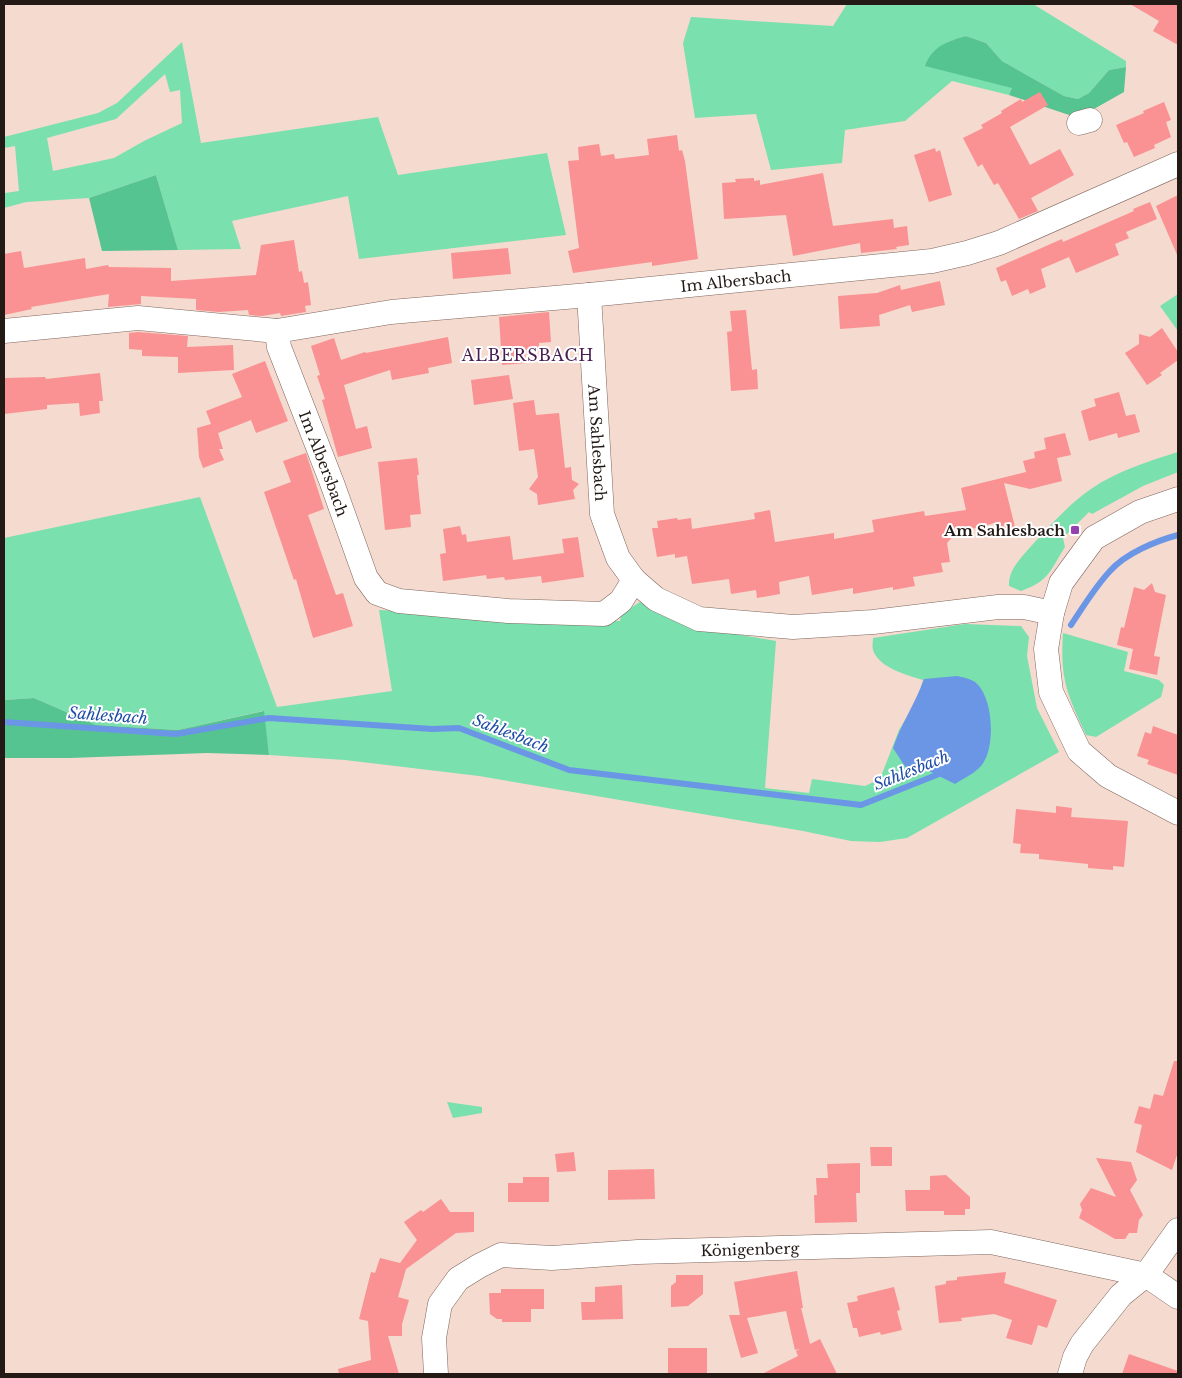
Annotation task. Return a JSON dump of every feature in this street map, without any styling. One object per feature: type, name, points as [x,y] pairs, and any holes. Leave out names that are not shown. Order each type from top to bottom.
[{"type":"street","name":"Im Albersbach","points":[[4,331],[138,318],[278,331],[391,312],[589,296],[932,261],[968,253],[999,243],[1178,164]]},
{"type":"street","name":"Am Sahlesbach","points":[[589,296],[602,514],[618,558],[634,580],[656,599],[699,619],[793,627],[873,622],[998,608],[1024,607],[1052,613]]},
{"type":"street","name":"Im Albersbach","points":[[278,331],[279,347],[324,460],[366,578],[376,593],[399,602],[508,611],[604,614],[621,601],[634,580]]},
{"type":"street","points":[[1178,500],[1140,512],[1094,538],[1061,583],[1052,613],[1046,649],[1051,692],[1079,751],[1108,776],[1178,813]]},
{"type":"street","points":[[1070,1374],[1075,1357],[1082,1344],[1121,1295],[1146,1275],[1178,1230]]},
{"type":"street","name":"Königenberg","points":[[436,1374],[434,1338],[440,1304],[458,1279],[501,1255],[552,1258],[638,1252],[991,1242],[1146,1275]]},
{"type":"street","points":[[1146,1275],[1178,1297]]},
{"type":"green space","points":[[847,4],[1033,4],[1126,61],[1126,67],[1109,70],[1089,93],[1078,99],[1064,96],[1002,61],[986,43],[966,36],[947,42],[1012,88],[1009,95],[952,81],[905,121],[845,130],[842,163],[771,170],[756,114],[695,118],[683,43],[691,17],[833,26]]},
{"type":"green space","points":[[966,36],[986,43],[1002,61],[1064,96],[1078,99],[1089,93],[1109,70],[1126,67],[1124,92],[1078,118],[1009,95],[1012,88],[925,66],[936,49]]},
{"type":"green space","points":[[182,42],[201,143],[378,117],[398,175],[547,153],[566,235],[359,259],[348,196],[232,221],[241,249],[178,250],[156,175],[89,198],[26,202],[4,208],[4,187],[5,193],[19,191],[15,146],[4,148],[4,137],[98,113],[117,103]],"holes":[[[165,74],[170,92],[180,90],[182,123],[114,158],[53,171],[47,138],[116,119]]]},
{"type":"green space","points":[[156,175],[178,250],[102,251],[89,198]]},
{"type":"green space","points":[[1178,294],[1178,331],[1160,306]]},
{"type":"green space","points":[[1178,452],[1178,472],[1143,486],[1092,514],[1089,512],[1063,538],[1065,547],[1052,569],[1043,579],[1021,591],[1009,586],[1011,574],[1021,558],[1075,501],[1101,483],[1122,472]]},
{"type":"green space","points":[[200,497],[277,707],[392,691],[379,610],[620,621],[621,614],[640,602],[672,618],[706,628],[776,641],[765,788],[809,793],[812,779],[865,786],[880,779],[899,730],[917,700],[923,680],[894,670],[881,662],[873,650],[873,638],[965,624],[1021,626],[1029,637],[1027,656],[1037,708],[1059,752],[907,838],[880,842],[851,841],[803,831],[479,776],[345,760],[269,755],[263,711],[178,730],[96,725],[34,698],[4,700],[4,538]]},
{"type":"green space","points":[[1063,633],[1128,652],[1124,671],[1159,680],[1164,685],[1161,697],[1096,737],[1086,735],[1066,686],[1062,649]]},
{"type":"green space","points":[[34,698],[96,725],[178,730],[264,711],[269,755],[207,753],[70,758],[4,758],[4,700]]},
{"type":"green space","points":[[447,1102],[482,1107],[482,1113],[453,1118]]},
{"type":"water","points":[[957,676],[975,682],[981,689],[989,711],[991,736],[986,758],[981,766],[955,784],[921,767],[908,771],[893,748],[924,679]]},
{"type":"building","points":[[1130,4],[1178,4],[1178,45],[1153,31],[1159,21]]},
{"type":"building","points":[[1040,92],[1048,105],[1010,127],[1030,165],[1060,149],[1074,175],[1031,198],[1038,211],[1019,219],[998,183],[994,185],[982,164],[978,167],[963,138],[983,128],[981,125],[1021,99],[1022,102]]},
{"type":"building","points":[[1164,102],[1171,120],[1166,122],[1171,137],[1154,145],[1155,148],[1134,157],[1127,142],[1124,143],[1116,125]]},
{"type":"building","points":[[677,135],[679,151],[682,150],[685,161],[698,259],[652,266],[652,262],[573,273],[568,251],[579,248],[568,161],[579,160],[578,147],[599,144],[601,156],[614,154],[615,159],[649,155],[647,139]]},
{"type":"building","points":[[935,148],[936,152],[940,150],[952,195],[929,202],[914,155]]},
{"type":"building","points":[[823,173],[833,226],[893,219],[894,228],[907,226],[909,245],[896,247],[897,249],[861,253],[860,243],[793,256],[786,215],[724,219],[722,183],[736,182],[735,179],[754,178],[754,181],[760,180],[760,185]]},
{"type":"building","points":[[1178,195],[1178,257],[1156,206]]},
{"type":"building","points":[[1150,202],[1157,219],[1126,232],[1129,238],[1115,244],[1119,255],[1076,273],[1069,257],[1041,269],[1046,287],[1030,294],[1028,289],[1012,296],[1006,280],[1001,282],[996,268],[1062,239],[1063,242]]},
{"type":"building","points":[[294,240],[299,272],[302,271],[304,283],[308,282],[311,305],[305,306],[306,312],[281,316],[280,313],[262,316],[249,315],[248,310],[219,312],[196,310],[196,299],[141,296],[141,304],[108,307],[109,294],[31,307],[32,309],[4,315],[4,254],[21,251],[24,268],[85,258],[86,269],[108,265],[109,267],[171,268],[171,281],[256,275],[261,245]]},
{"type":"building","points":[[508,248],[511,274],[453,279],[451,253]]},
{"type":"building","points":[[940,281],[945,305],[912,312],[910,305],[879,315],[880,326],[840,329],[838,296],[877,293],[900,285],[901,290]]},
{"type":"building","points":[[746,310],[752,370],[757,369],[758,389],[731,391],[727,332],[732,331],[730,311]]},
{"type":"building","points":[[549,312],[551,342],[539,343],[539,349],[525,350],[526,363],[502,365],[499,317]]},
{"type":"building","points":[[1162,328],[1178,352],[1178,360],[1160,373],[1162,375],[1147,385],[1125,353],[1139,344],[1139,334],[1150,337]]},
{"type":"building","points":[[129,333],[188,336],[187,347],[233,345],[234,370],[178,373],[178,357],[142,356],[142,350],[129,349]]},
{"type":"building","points":[[448,337],[452,363],[428,368],[429,373],[392,380],[390,370],[344,385],[356,429],[367,426],[372,448],[338,457],[322,400],[325,399],[317,376],[320,375],[311,346],[334,338],[341,360],[365,352]]},
{"type":"building","points":[[265,361],[288,421],[256,433],[251,420],[218,433],[223,449],[219,449],[224,460],[203,468],[199,457],[197,428],[211,424],[206,411],[242,397],[232,374]]},
{"type":"building","points":[[100,373],[103,401],[99,401],[100,413],[80,416],[79,403],[47,405],[47,409],[4,414],[4,378],[45,377],[46,379]]},
{"type":"building","points":[[509,375],[513,399],[474,405],[471,380]]},
{"type":"building","points":[[1119,392],[1126,416],[1135,414],[1140,432],[1118,438],[1117,433],[1089,441],[1081,411],[1096,406],[1094,399]]},
{"type":"building","points":[[534,400],[536,415],[559,413],[565,468],[571,467],[572,480],[579,484],[573,490],[575,499],[538,505],[537,494],[529,489],[538,477],[534,449],[519,451],[513,403]]},
{"type":"building","points":[[1065,433],[1071,455],[1057,458],[1062,481],[1030,489],[1004,483],[1016,531],[998,535],[995,523],[956,533],[947,543],[950,562],[941,563],[943,572],[913,577],[915,586],[893,590],[893,587],[853,594],[853,588],[812,595],[809,576],[779,582],[780,594],[757,598],[756,590],[731,594],[729,579],[692,584],[687,556],[675,558],[675,554],[657,557],[652,528],[658,528],[657,521],[691,518],[692,529],[755,519],[754,513],[770,510],[775,542],[834,533],[834,539],[874,532],[872,520],[924,511],[925,516],[966,510],[961,488],[1026,472],[1023,461],[1035,458],[1034,452],[1046,449],[1044,438]]},
{"type":"building","points":[[306,453],[324,509],[308,515],[336,595],[343,593],[353,626],[313,638],[296,579],[294,580],[264,492],[291,482],[283,461]]},
{"type":"building","points":[[417,458],[421,514],[410,515],[411,527],[385,530],[378,462]]},
{"type":"building","points":[[460,526],[462,535],[466,534],[467,542],[510,536],[513,560],[564,553],[562,539],[578,537],[584,577],[542,583],[541,576],[505,580],[504,577],[487,579],[486,575],[443,581],[440,554],[446,553],[443,529]]},
{"type":"building","points":[[1152,583],[1155,592],[1166,595],[1154,656],[1160,657],[1157,675],[1129,669],[1133,649],[1117,645],[1121,627],[1124,628],[1134,587],[1144,590]]},
{"type":"building","points":[[1153,726],[1178,735],[1178,775],[1147,764],[1149,760],[1137,756],[1145,732],[1151,734]]},
{"type":"building","points":[[1056,806],[1072,808],[1071,817],[1128,821],[1124,867],[1113,866],[1113,870],[1088,868],[1088,864],[1039,859],[1039,854],[1020,853],[1021,844],[1013,843],[1016,809],[1056,813]]},
{"type":"building","points":[[1174,1061],[1178,1061],[1178,1152],[1172,1170],[1136,1152],[1142,1125],[1134,1123],[1139,1106],[1150,1109],[1154,1094],[1163,1096]]},
{"type":"building","points":[[870,1147],[892,1147],[892,1166],[871,1166]]},
{"type":"building","points":[[574,1152],[576,1171],[557,1172],[555,1154]]},
{"type":"building","points":[[1096,1158],[1131,1162],[1137,1180],[1130,1190],[1143,1215],[1139,1220],[1137,1233],[1129,1233],[1125,1239],[1115,1239],[1079,1218],[1082,1210],[1080,1204],[1091,1188],[1116,1197]]},
{"type":"building","points":[[860,1163],[860,1193],[856,1193],[857,1222],[815,1223],[814,1195],[817,1195],[816,1178],[828,1178],[827,1164]]},
{"type":"building","points":[[654,1169],[655,1199],[608,1200],[608,1170]]},
{"type":"building","points":[[946,1175],[970,1197],[970,1209],[965,1209],[965,1215],[944,1215],[944,1211],[906,1211],[905,1190],[930,1190],[930,1176]]},
{"type":"building","points":[[523,1177],[549,1177],[549,1202],[508,1202],[508,1183],[523,1183]]},
{"type":"building","points":[[441,1199],[450,1212],[474,1212],[474,1232],[456,1233],[406,1269],[398,1297],[409,1300],[402,1324],[402,1336],[388,1336],[399,1374],[339,1374],[338,1369],[371,1360],[368,1321],[359,1319],[371,1272],[375,1273],[380,1258],[400,1263],[417,1240],[404,1222],[421,1210],[423,1212]]},
{"type":"building","points":[[797,1271],[803,1308],[801,1308],[810,1344],[820,1339],[837,1374],[762,1374],[798,1356],[796,1351],[800,1349],[795,1350],[786,1311],[747,1318],[758,1353],[741,1358],[729,1315],[740,1315],[734,1282]]},
{"type":"building","points":[[1006,1272],[1004,1283],[1057,1300],[1047,1328],[1038,1325],[1032,1345],[1006,1338],[1012,1320],[994,1314],[961,1318],[962,1321],[939,1323],[935,1286],[946,1284],[946,1281],[957,1280],[957,1277]]},
{"type":"building","points":[[676,1275],[703,1275],[703,1294],[688,1306],[671,1307],[671,1286],[676,1282]]},
{"type":"building","points":[[622,1285],[623,1319],[582,1320],[581,1302],[595,1302],[595,1287]]},
{"type":"building","points":[[894,1287],[900,1310],[897,1311],[902,1330],[881,1335],[880,1332],[859,1337],[857,1328],[853,1328],[847,1303],[858,1301],[857,1296]]},
{"type":"building","points":[[501,1289],[544,1289],[544,1309],[531,1309],[531,1322],[502,1322],[502,1319],[497,1319],[490,1314],[489,1293],[501,1293]]},
{"type":"building","points":[[668,1348],[707,1348],[707,1374],[668,1374]]},
{"type":"building","points":[[1129,1354],[1178,1371],[1178,1374],[1122,1374]]},
{"type":"waterway","name":"Sahlesbach","points":[[1071,625],[1099,584],[1124,559],[1142,548],[1178,535]]},
{"type":"waterway","name":"Sahlesbach","points":[[4,722],[176,734],[269,718],[432,729],[459,728],[569,770],[861,805],[944,772]]},
{"type":"place","name":"Am Sahlesbach","points":[[1075,530]]},
{"type":"district","name":"ALBERSBACH","points":[[528,355]]}]
